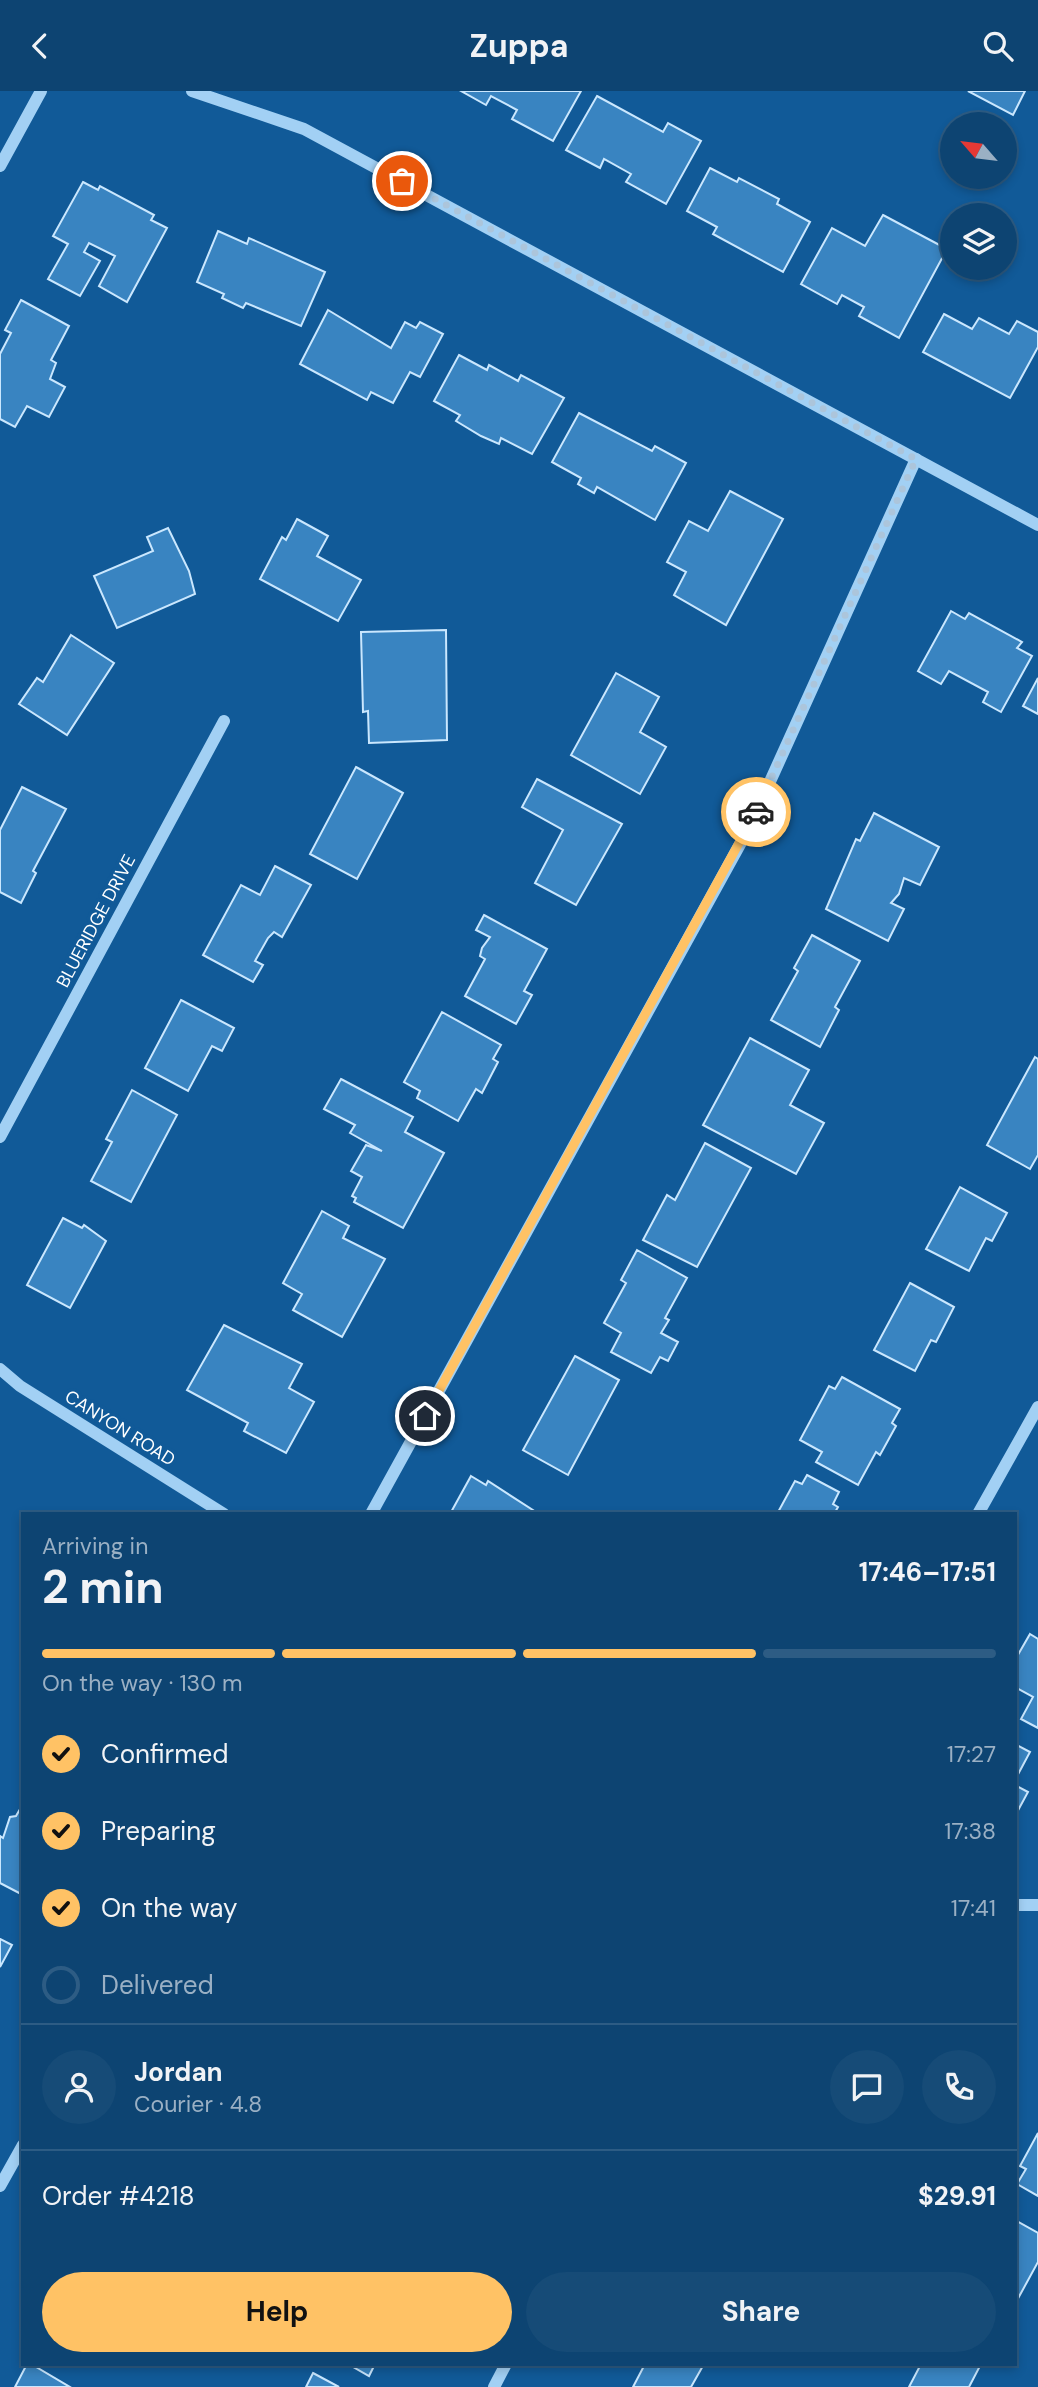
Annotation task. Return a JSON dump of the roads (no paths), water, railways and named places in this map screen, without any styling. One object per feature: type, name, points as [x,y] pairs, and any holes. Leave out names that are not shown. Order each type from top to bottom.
[{"type":"street","points":[[0,166],[41,91]]},
{"type":"street","points":[[192,91],[304,129],[1038,525]]},
{"type":"street","points":[[372,1512],[749,828],[916,459]]},
{"type":"street","name":"BLUERIDGE DRIVE","points":[[0,1137],[224,721]]},
{"type":"street","name":"CANYON ROAD","points":[[0,1369],[20,1387],[221,1512]]},
{"type":"street","points":[[979,1512],[1038,1406]]},
{"type":"street","points":[[1017,1905],[1038,1905]]},
{"type":"street","points":[[0,2186],[21,2149]]},
{"type":"street","points":[[494,2387],[505,2366]]}]
